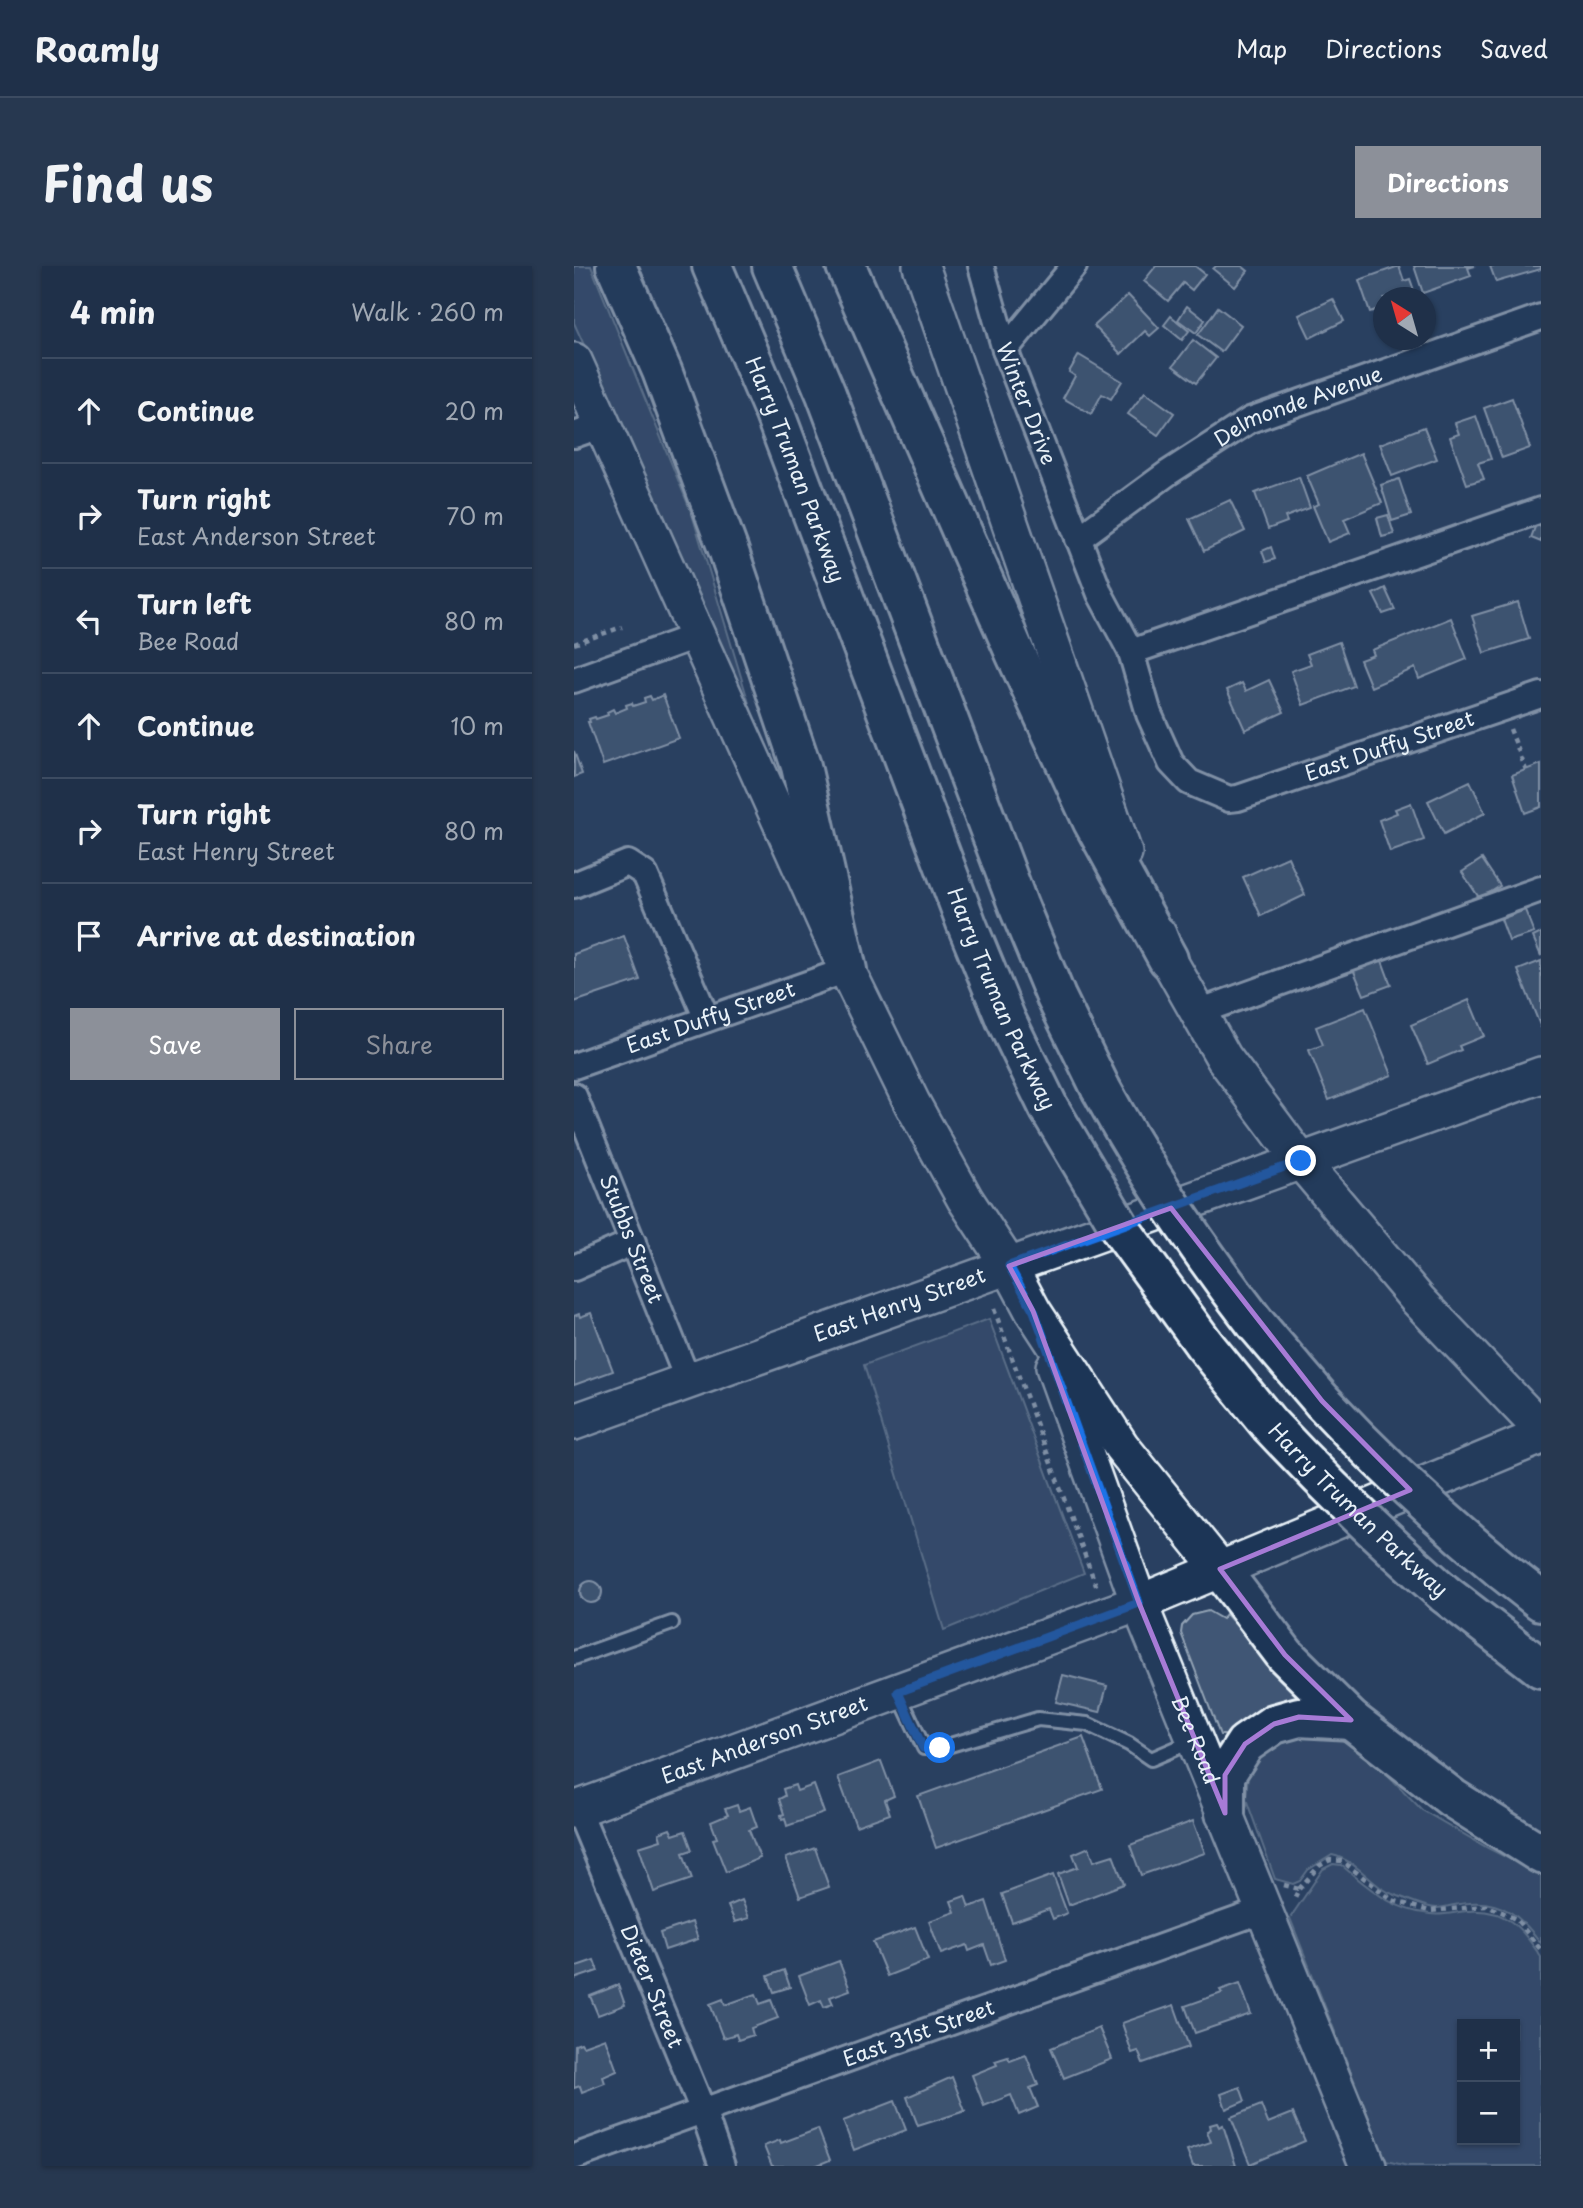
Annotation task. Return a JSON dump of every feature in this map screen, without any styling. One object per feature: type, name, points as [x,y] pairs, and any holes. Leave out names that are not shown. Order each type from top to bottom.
[{"type":"highway","points":[[616,266],[662,371],[725,539],[801,765],[847,970]]},
{"type":"highway","name":"Harry Truman Parkway","points":[[712,266],[775,415],[967,925],[1006,1020],[1049,1108],[1122,1231],[1203,1344],[1269,1424],[1325,1485],[1386,1542],[1445,1594],[1541,1668]]},
{"type":"highway","points":[[772,266],[827,394],[1018,905],[1056,997],[1135,1152],[1174,1213],[1256,1324],[1322,1401],[1377,1460],[1441,1520],[1541,1601]]},
{"type":"highway","points":[[846,266],[1016,655],[1087,810],[1168,959]]},
{"type":"highway","points":[[1220,1569],[1285,1655],[1351,1720],[1452,1798],[1541,1854]]},
{"type":"highway","points":[[1225,1813],[1225,1775],[1245,1744],[1274,1724],[1299,1717],[1351,1720]]},
{"type":"main road","points":[[921,266],[1117,836],[1168,959],[1224,1058],[1301,1161],[1418,1300],[1541,1429]]},
{"type":"main road","points":[[574,361],[589,430],[696,636],[847,970],[912,1103],[965,1199],[1121,1446],[1220,1569]]},
{"type":"main road","name":"East Henry Street","points":[[574,1422],[1541,1075]]},
{"type":"main road","name":"Bee Road","points":[[1034,1311],[1139,1603],[1368,2166]]},
{"type":"main road","name":"East Anderson Street","points":[[576,1810],[1139,1603],[1541,1436]]},
{"type":"street","name":"Winter Drive","points":[[981,266],[1005,351],[1100,594],[1131,652],[1149,714],[1171,763],[1189,782],[1229,799],[1238,798]]},
{"type":"street","points":[[1005,351],[1074,266]]},
{"type":"street","name":"Delmonde Avenue","points":[[1078,539],[1168,473],[1250,420],[1541,317]]},
{"type":"street","points":[[1131,652],[1541,510]]},
{"type":"street","points":[[574,680],[696,636]]},
{"type":"street","name":"East Duffy Street","points":[[1238,798],[1541,695]]},
{"type":"street","points":[[574,885],[628,863],[645,874],[707,1019]]},
{"type":"street","points":[[1198,1012],[1541,888]]},
{"type":"street","name":"East Duffy Street","points":[[574,1066],[847,970]]},
{"type":"street","name":"Stubbs Street","points":[[574,1096],[688,1381]]},
{"type":"street","points":[[574,1268],[633,1242]]},
{"type":"street","name":"Dieter Street","points":[[576,1810],[703,2111],[722,2166]]},
{"type":"street","name":"East 31st Street","points":[[574,2157],[1264,1910]]},
{"type":"lane","points":[[574,1658],[672,1623]]},
{"type":"lane","points":[[898,1692],[923,1748],[940,1748],[1038,1719],[1087,1724],[1129,1744],[1151,1759],[1195,1740]]},
{"type":"path","points":[[574,644],[622,627]]},
{"type":"path","points":[[1502,708],[1526,770]]},
{"type":"path","points":[[994,1308],[1098,1592]]},
{"type":"path","points":[[1299,1889],[1319,1866],[1330,1860],[1342,1861],[1392,1900],[1429,1911],[1486,1906],[1502,1912],[1517,1920],[1541,1950]]},
{"type":"highlighted area","points":[[1171,1208],[1322,1401],[1410,1490],[1220,1569],[1285,1655],[1351,1720],[1299,1717],[1274,1724],[1245,1744],[1225,1775],[1225,1813],[1139,1603],[1033,1311],[1009,1266]]},
{"type":"shaded area","points":[[574,266],[591,266],[692,514],[754,720],[574,323]]},
{"type":"shaded area","points":[[989,1319],[1084,1573],[944,1630],[864,1365]]},
{"type":"shaded area","points":[[1208,1611],[1222,1619],[1226,1614],[1304,1702],[1228,1741],[1224,1735],[1220,1735],[1181,1633],[1182,1626],[1192,1615]]},
{"type":"shaded area","points":[[1337,1735],[1386,1773],[1422,1810],[1541,1875],[1541,1943],[1527,1926],[1502,1908],[1481,1903],[1437,1908],[1421,1905],[1387,1891],[1350,1863],[1332,1855],[1308,1870],[1300,1881],[1293,1884],[1275,1879],[1246,1799],[1248,1772],[1265,1737]]},
{"type":"shaded area","points":[[1333,1864],[1341,1865],[1392,1903],[1416,1912],[1444,1914],[1482,1911],[1512,1922],[1541,1957],[1541,2166],[1408,2166],[1386,2161],[1290,1918],[1323,1869]]},
{"type":"building","points":[[1156,266],[1195,266],[1205,274],[1192,290],[1183,283],[1168,301],[1144,281]]},
{"type":"building","points":[[1216,266],[1242,266],[1248,271],[1235,287],[1213,269]]},
{"type":"building","points":[[1399,266],[1404,281],[1410,279],[1413,287],[1373,287],[1373,311],[1370,312],[1359,280]]},
{"type":"building","points":[[1414,266],[1475,266],[1468,268],[1471,276],[1436,288],[1421,287]]},
{"type":"building","points":[[1490,266],[1541,266],[1541,269],[1496,282]]},
{"type":"building","points":[[1128,295],[1159,328],[1150,336],[1145,331],[1121,354],[1094,326]]},
{"type":"building","points":[[1333,299],[1344,321],[1310,338],[1299,315]]},
{"type":"building","points":[[1187,306],[1205,320],[1196,333],[1178,320]]},
{"type":"building","points":[[1218,307],[1241,325],[1221,352],[1198,335]]},
{"type":"building","points":[[1171,316],[1189,331],[1182,340],[1164,325]]},
{"type":"building","points":[[1193,340],[1216,358],[1196,383],[1173,366]]},
{"type":"building","points":[[1079,355],[1122,381],[1111,399],[1102,394],[1091,414],[1063,398],[1075,376],[1069,372]]},
{"type":"building","points":[[1145,392],[1174,413],[1158,435],[1128,414]]},
{"type":"building","points":[[1512,398],[1530,448],[1502,458],[1484,408]]},
{"type":"building","points":[[1476,416],[1491,459],[1478,463],[1484,479],[1467,484],[1450,437],[1459,434],[1455,423]]},
{"type":"building","points":[[1424,427],[1437,459],[1392,476],[1380,444]]},
{"type":"building","points":[[1361,453],[1382,503],[1344,519],[1350,533],[1328,542],[1313,506],[1319,504],[1307,476]]},
{"type":"building","points":[[1299,477],[1310,508],[1285,517],[1287,522],[1268,529],[1255,493]]},
{"type":"building","points":[[1399,479],[1411,515],[1392,521],[1381,485]]},
{"type":"building","points":[[1230,500],[1245,531],[1204,551],[1189,519]]},
{"type":"building","points":[[1388,515],[1394,534],[1382,537],[1377,518]]},
{"type":"building","points":[[1541,516],[1541,542],[1531,538]]},
{"type":"building","points":[[1271,547],[1275,559],[1266,562],[1262,551]]},
{"type":"building","points":[[1385,588],[1395,610],[1383,614],[1373,594]]},
{"type":"building","points":[[1518,602],[1529,639],[1484,653],[1472,616]]},
{"type":"building","points":[[1451,618],[1467,659],[1419,679],[1415,668],[1371,687],[1360,660],[1374,655],[1372,650]]},
{"type":"building","points":[[1339,642],[1354,686],[1303,705],[1291,671],[1311,664],[1307,654]]},
{"type":"building","points":[[1269,680],[1284,712],[1245,730],[1227,690],[1242,683],[1246,691]]},
{"type":"building","points":[[663,695],[679,738],[603,765],[589,719],[608,715],[607,712],[613,709],[615,713],[632,703],[633,706],[645,702],[644,698],[650,696],[652,700]]},
{"type":"building","points":[[574,751],[582,774],[574,777]]},
{"type":"building","points":[[1541,764],[1541,807],[1525,813],[1512,775]]},
{"type":"building","points":[[1470,781],[1485,813],[1444,834],[1428,801]]},
{"type":"building","points":[[1411,803],[1424,840],[1390,852],[1379,820],[1397,813],[1395,809]]},
{"type":"building","points":[[1288,857],[1305,895],[1261,916],[1243,877]]},
{"type":"building","points":[[1482,859],[1500,886],[1480,899],[1462,872]]},
{"type":"building","points":[[1525,910],[1534,933],[1509,941],[1501,919]]},
{"type":"building","points":[[1541,933],[1541,956],[1533,937]]},
{"type":"building","points":[[624,936],[640,980],[574,1002],[574,954]]},
{"type":"building","points":[[1381,958],[1391,985],[1364,995],[1353,969]]},
{"type":"building","points":[[1541,961],[1541,1028],[1518,970]]},
{"type":"building","points":[[1469,1000],[1484,1036],[1459,1046],[1461,1050],[1428,1064],[1411,1025]]},
{"type":"building","points":[[1365,1008],[1392,1075],[1329,1100],[1309,1050],[1323,1045],[1316,1027]]},
{"type":"building","points":[[591,1313],[613,1371],[574,1385],[574,1316]]},
{"type":"building","points":[[591,1581],[599,1584],[602,1592],[599,1600],[591,1603],[583,1600],[580,1592],[583,1584]]},
{"type":"building","points":[[1063,1675],[1107,1686],[1100,1712],[1056,1702]]},
{"type":"building","points":[[1083,1737],[1102,1789],[936,1848],[918,1796]]},
{"type":"building","points":[[881,1761],[894,1796],[885,1800],[890,1814],[856,1826],[838,1777]]},
{"type":"building","points":[[795,1785],[797,1791],[814,1785],[824,1813],[787,1826],[785,1818],[782,1819],[781,1815],[784,1814],[779,1799],[785,1796],[783,1789]]},
{"type":"building","points":[[737,1805],[739,1811],[750,1807],[757,1827],[749,1830],[760,1858],[726,1872],[713,1839],[717,1838],[711,1822],[728,1815],[725,1809]]},
{"type":"building","points":[[1193,1821],[1205,1853],[1141,1875],[1130,1845]]},
{"type":"building","points":[[670,1829],[673,1835],[685,1831],[692,1850],[683,1853],[692,1879],[654,1892],[639,1847],[661,1840],[659,1833]]},
{"type":"building","points":[[1089,1847],[1094,1861],[1113,1855],[1124,1884],[1069,1905],[1058,1874],[1078,1867],[1073,1854]]},
{"type":"building","points":[[815,1848],[829,1887],[800,1897],[786,1858]]},
{"type":"building","points":[[1053,1875],[1067,1913],[1053,1919],[1049,1909],[1012,1922],[1002,1894]]},
{"type":"building","points":[[965,1896],[969,1907],[986,1901],[1005,1960],[991,1965],[984,1945],[969,1951],[967,1945],[941,1954],[929,1921],[955,1912],[951,1901]]},
{"type":"building","points":[[742,1900],[749,1918],[735,1922],[728,1906]]},
{"type":"building","points":[[692,1922],[698,1939],[665,1950],[660,1933]]},
{"type":"building","points":[[915,1927],[928,1960],[887,1976],[873,1942]]},
{"type":"building","points":[[594,1960],[598,1971],[574,1979],[574,1967]]},
{"type":"building","points":[[839,1961],[850,1990],[830,1997],[833,2004],[824,2007],[821,2000],[810,2005],[799,1976]]},
{"type":"building","points":[[784,1970],[790,1987],[774,1992],[768,1976]]},
{"type":"building","points":[[1240,1983],[1251,2014],[1195,2033],[1185,2006],[1222,1993],[1220,1990]]},
{"type":"building","points":[[618,1985],[625,2005],[598,2015],[590,1996]]},
{"type":"building","points":[[756,1994],[760,2004],[771,2000],[778,2018],[751,2028],[753,2035],[738,2040],[736,2034],[723,2038],[710,2004],[723,1999],[725,2005]]},
{"type":"building","points":[[1174,2005],[1189,2047],[1143,2063],[1138,2051],[1132,2053],[1122,2023]]},
{"type":"building","points":[[1099,2028],[1112,2059],[1064,2078],[1051,2048]]},
{"type":"building","points":[[605,2038],[617,2071],[603,2077],[605,2083],[582,2092],[580,2086],[574,2088],[575,2045],[581,2043],[583,2046]]},
{"type":"building","points":[[1026,2055],[1038,2085],[1030,2088],[1038,2107],[1019,2115],[1011,2095],[984,2106],[972,2075],[997,2065],[995,2061],[1008,2057],[1010,2061]]},
{"type":"building","points":[[952,2077],[965,2111],[918,2126],[907,2097]]},
{"type":"building","points":[[1240,2087],[1245,2101],[1226,2109],[1221,2094]]},
{"type":"building","points":[[895,2101],[906,2130],[854,2150],[843,2121]]},
{"type":"building","points":[[1261,2105],[1268,2123],[1293,2113],[1305,2141],[1250,2164],[1231,2117]]},
{"type":"building","points":[[1217,2123],[1219,2127],[1223,2125],[1236,2166],[1193,2166],[1187,2150],[1211,2142],[1207,2131],[1211,2129],[1210,2125]]},
{"type":"building","points":[[818,2129],[830,2160],[815,2166],[772,2166],[764,2146],[780,2140],[781,2143]]},
{"type":"route","points":[[940,1748],[923,1748],[898,1692],[1139,1603],[1034,1311],[1009,1266],[1301,1161]]}]
